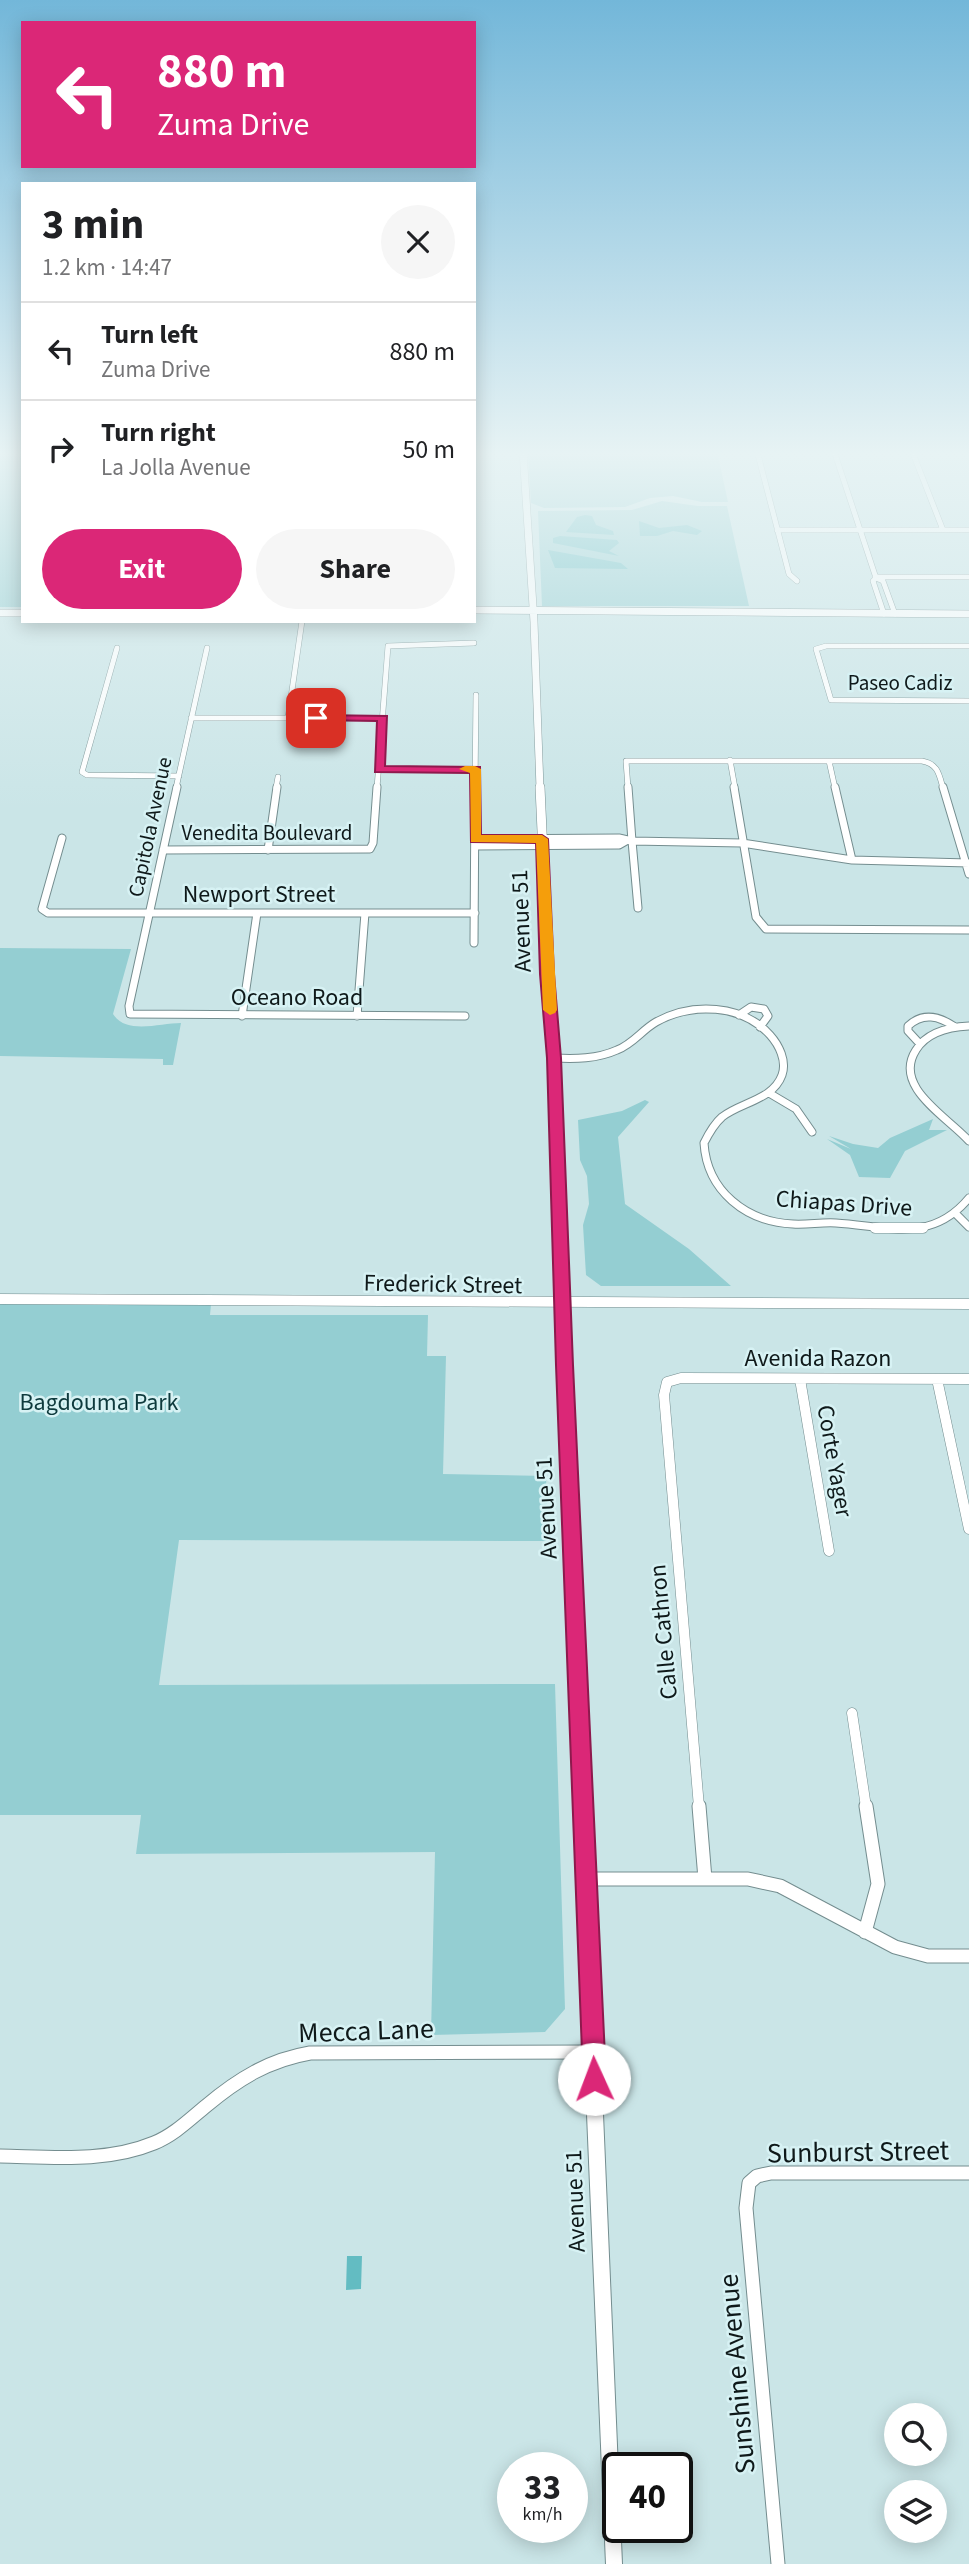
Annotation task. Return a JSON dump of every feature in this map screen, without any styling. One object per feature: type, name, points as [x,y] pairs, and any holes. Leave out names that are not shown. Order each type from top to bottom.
[{"type":"street","name":"Avenue 51","points":[[530,571],[547,974],[554,1058],[614,2564]]},
{"type":"street","points":[[788,571],[797,581]]},
{"type":"street","points":[[874,571],[876,577],[883,582],[894,611]]},
{"type":"street","points":[[876,577],[873,582],[883,611]]},
{"type":"street","points":[[876,577],[969,577]]},
{"type":"street","points":[[476,612],[894,611],[969,608]]},
{"type":"street","points":[[0,611],[21,611]]},
{"type":"street","points":[[894,611],[969,614]]},
{"type":"street","points":[[288,718],[302,623]]},
{"type":"street","points":[[474,643],[390,645],[379,769],[475,769]]},
{"type":"street","name":"Paseo Cadiz","points":[[969,646],[817,647],[827,695],[831,700],[969,701]]},
{"type":"street","points":[[117,648],[82,772],[87,775],[179,776]]},
{"type":"street","name":"Capitola Avenue","points":[[130,1014],[129,1006],[206,648]]},
{"type":"street","points":[[474,943],[476,695]]},
{"type":"street","points":[[191,718],[383,718]]},
{"type":"street","points":[[730,760],[755,917],[766,929],[969,930]]},
{"type":"street","points":[[638,908],[629,841],[626,761],[932,763],[937,768],[969,874]]},
{"type":"street","points":[[829,761],[852,860]]},
{"type":"street","name":"Venedita Boulevard","points":[[163,850],[370,849],[373,843],[379,769]]},
{"type":"street","points":[[268,850],[278,777]]},
{"type":"street","name":"Newport Street","points":[[62,838],[43,905],[44,912],[475,913]]},
{"type":"street","points":[[475,843],[742,843],[852,860],[967,863]]},
{"type":"street","points":[[242,1016],[257,913]]},
{"type":"street","points":[[357,1016],[365,913]]},
{"type":"street","points":[[739,1015],[751,1007],[764,1009],[768,1016],[761,1027]]},
{"type":"street","points":[[554,1058],[591,1058],[616,1051],[636,1041],[658,1020],[685,1010],[710,1009],[739,1015],[761,1027],[778,1046],[783,1063],[781,1077],[769,1093],[796,1109],[813,1132]]},
{"type":"street","name":"Oceano Road","points":[[130,1014],[465,1016]]},
{"type":"street","points":[[920,1044],[908,1031],[908,1026],[915,1019],[935,1017],[955,1027]]},
{"type":"street","points":[[969,1026],[955,1027],[920,1044],[911,1062],[910,1072],[916,1088],[932,1108],[956,1126],[969,1141]]},
{"type":"street","name":"Chiapas Drive","points":[[769,1093],[722,1116],[704,1143],[705,1164],[713,1182],[743,1209],[787,1224],[834,1223],[884,1230],[928,1227],[956,1214],[969,1198]]},
{"type":"street","points":[[956,1214],[969,1227]]},
{"type":"street","name":"Frederick Street","points":[[0,1299],[969,1304]]},
{"type":"street","name":"Avenida Razon","points":[[667,1382],[681,1378],[969,1379]]},
{"type":"street","name":"Corte Yager","points":[[800,1379],[829,1551]]},
{"type":"street","points":[[937,1379],[969,1530]]},
{"type":"street","name":"Calle Cathron","points":[[667,1382],[664,1395],[705,1879]]},
{"type":"street","points":[[852,1713],[878,1884],[865,1932]]},
{"type":"street","points":[[587,1879],[748,1879],[780,1886],[895,1947],[928,1956],[969,1956]]},
{"type":"street","name":"Mecca Lane","points":[[0,2156],[85,2157],[115,2154],[145,2146],[183,2126],[255,2070],[274,2060],[297,2054],[330,2051],[593,2052]]},
{"type":"street","name":"Sunburst Street","points":[[750,2180],[758,2174],[771,2172],[969,2173]]},
{"type":"street","name":"Sunshine Avenue","points":[[750,2180],[746,2191],[746,2208],[778,2564]]},
{"type":"green space","points":[[0,571],[21,571],[21,607],[0,607]]},
{"type":"green space","points":[[541,571],[741,571],[749,606],[542,606]]},
{"type":"green space","points":[[0,948],[131,949],[113,1014],[126,1024],[135,1026],[181,1023],[173,1065],[163,1065],[163,1059],[0,1056]]},
{"type":"green space","points":[[645,1100],[649,1102],[618,1137],[625,1204],[689,1249],[731,1286],[601,1286],[586,1275],[583,1225],[589,1204],[587,1176],[580,1160],[578,1120],[622,1111]]},
{"type":"green space","points":[[933,1119],[929,1130],[947,1130],[905,1151],[890,1178],[859,1177],[850,1155],[827,1139],[851,1149],[829,1136],[878,1148],[890,1138]]},
{"type":"green space","name":"Bagdouma Park","points":[[0,1303],[211,1304],[210,1315],[428,1315],[427,1356],[446,1356],[443,1474],[546,1476],[548,1541],[179,1540],[159,1685],[555,1684],[565,2009],[545,2032],[431,2035],[435,1852],[136,1854],[141,1815],[0,1815]]},
{"type":"shaded area","points":[[347,2256],[362,2256],[361,2289],[346,2290]]},
{"type":"slow traffic","points":[[465,769],[475,769],[475,839],[542,839],[550,1010]]},
{"type":"route","points":[[316,718],[383,718],[379,769],[475,769],[475,839],[542,839],[547,974],[554,1058],[594,2079]]}]
